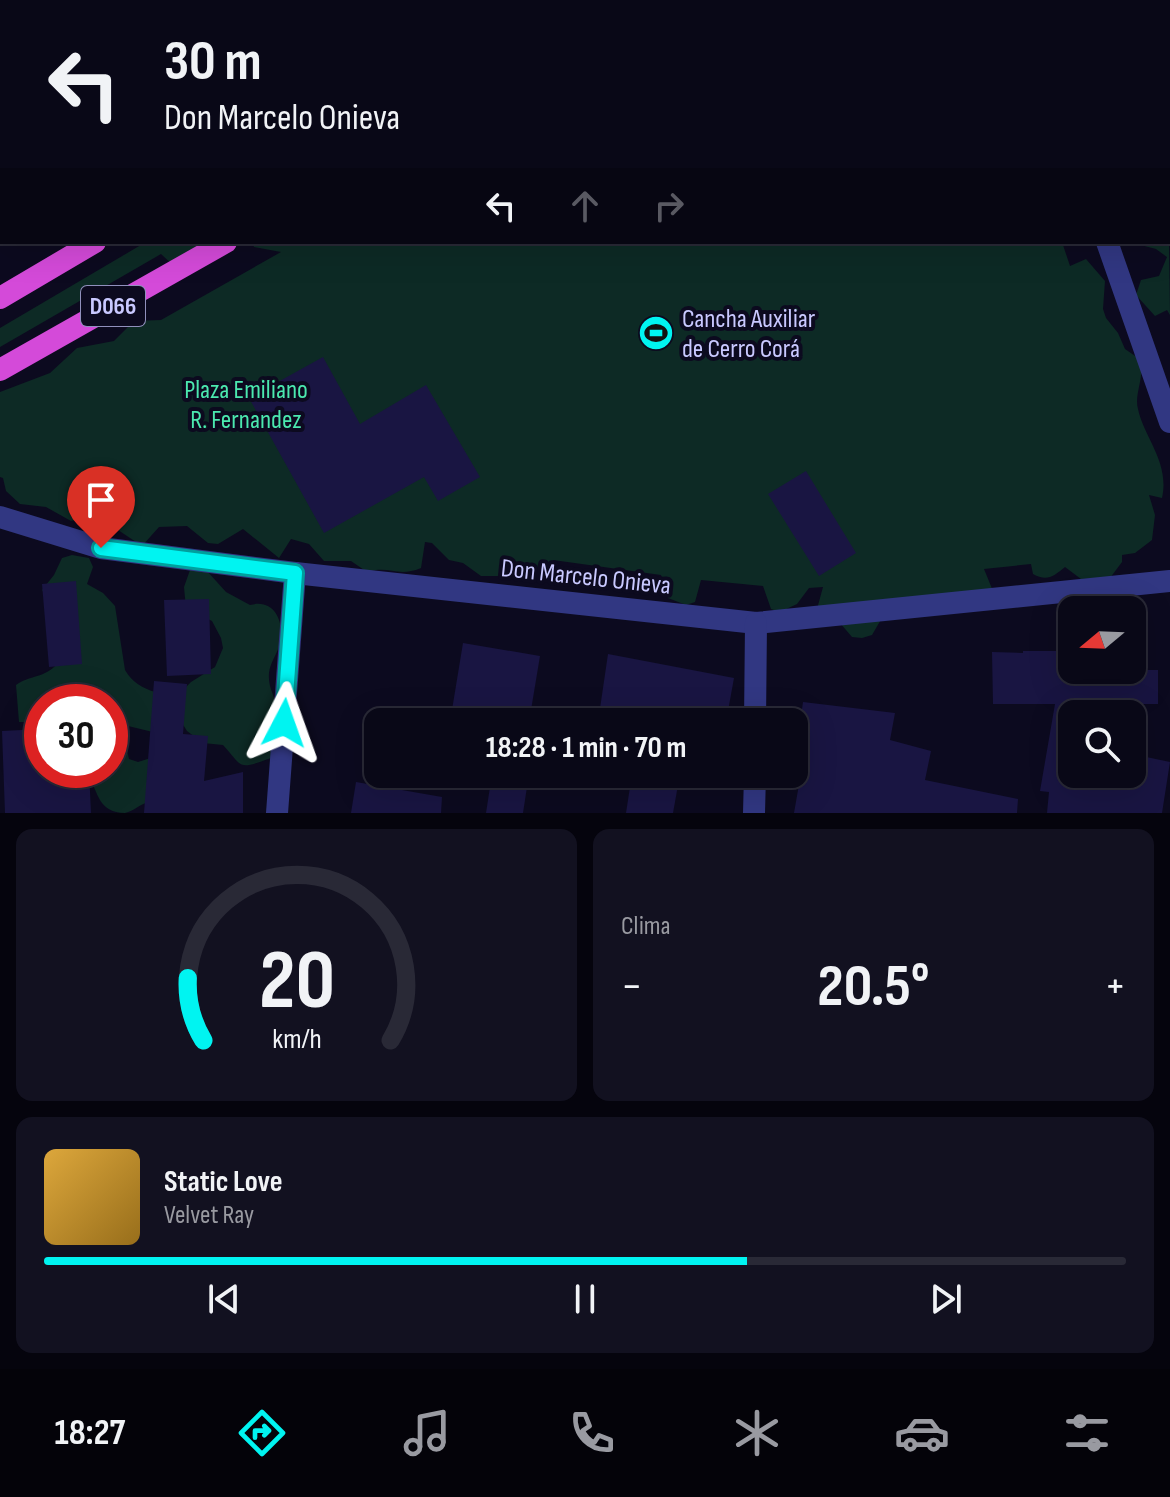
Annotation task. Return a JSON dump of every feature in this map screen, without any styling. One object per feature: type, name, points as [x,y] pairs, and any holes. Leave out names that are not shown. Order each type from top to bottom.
[{"type":"highway","name":"D066","points":[[0,298],[92,244]]},
{"type":"highway","name":"D066","points":[[0,370],[222,244]]},
{"type":"street","points":[[1108,244],[1170,422]]},
{"type":"street","name":"Don Marcelo Onieva","points":[[0,517],[101,548],[295,573],[756,623],[1170,581]]},
{"type":"street","points":[[277,813],[295,573]]},
{"type":"street","points":[[755,708],[756,623]]},
{"type":"street","points":[[754,813],[755,788]]},
{"type":"green space","points":[[143,244],[205,244],[173,265],[161,254],[0,347],[0,328]]},
{"type":"green space","name":"Plaza Emiliano R. Fernandez","points":[[253,244],[1063,244],[1070,266],[1086,259],[1105,281],[1103,309],[1106,318],[1125,349],[1141,360],[1138,409],[1160,462],[1164,485],[1162,498],[1149,495],[1155,515],[1152,540],[1135,553],[1122,555],[1122,562],[1110,578],[1081,579],[1065,567],[1054,575],[1042,578],[1033,574],[1031,564],[984,569],[993,591],[926,609],[924,617],[886,611],[872,635],[862,638],[852,637],[840,623],[817,609],[823,587],[809,588],[797,604],[780,612],[771,609],[763,586],[701,580],[695,602],[686,605],[668,598],[661,575],[553,560],[556,569],[551,576],[481,576],[463,563],[449,560],[432,543],[425,542],[421,568],[406,572],[367,572],[351,561],[324,561],[309,544],[291,539],[279,558],[243,529],[218,544],[208,543],[187,526],[159,527],[142,546],[118,530],[107,515],[71,521],[46,507],[20,504],[6,491],[0,477],[0,392],[50,373],[77,348],[114,341],[134,321],[161,320],[281,252],[254,247]]},
{"type":"green space","points":[[1137,244],[1169,244],[1170,315],[1167,310],[1155,316],[1136,295],[1141,280],[1159,276],[1167,257],[1156,249]]},
{"type":"green space","points":[[72,555],[89,558],[93,567],[87,584],[103,593],[115,606],[125,670],[138,684],[155,692],[157,733],[128,726],[128,684],[24,684],[24,722],[19,722],[16,685],[48,672],[57,664],[52,607],[42,590],[62,558]]},
{"type":"green space","points":[[190,570],[207,571],[226,592],[250,605],[266,605],[276,614],[281,636],[269,673],[275,704],[263,725],[272,740],[271,758],[242,765],[223,745],[203,743],[182,723],[184,689],[215,667],[223,648],[212,621],[186,608],[184,587]]},
{"type":"green space","points":[[128,755],[129,759],[138,762],[157,756],[149,802],[125,813],[116,812],[105,806],[94,788],[128,788]]},
{"type":"building","points":[[323,357],[360,424],[426,385],[480,477],[438,501],[424,477],[324,533],[249,398]]},
{"type":"building","points":[[806,471],[856,553],[819,576],[768,494]]},
{"type":"building","points":[[76,581],[82,664],[49,667],[42,584]]},
{"type":"building","points":[[209,599],[211,674],[167,676],[164,600]]},
{"type":"building","points":[[463,643],[540,656],[531,708],[452,708]]},
{"type":"building","points":[[1058,651],[1058,684],[1146,684],[1146,670],[1158,670],[1158,704],[1146,704],[1146,700],[1058,700],[1058,788],[1146,788],[1146,757],[1170,762],[1162,813],[1047,813],[1049,792],[1040,791],[1055,704],[993,704],[992,652]]},
{"type":"building","points":[[608,654],[734,678],[729,708],[600,708]]},
{"type":"building","points":[[154,681],[187,684],[183,734],[208,736],[204,781],[243,772],[243,813],[144,813]]},
{"type":"building","points":[[803,702],[895,713],[890,740],[931,751],[925,780],[1018,799],[1017,813],[794,813],[798,788],[808,788],[808,708],[802,708]]},
{"type":"building","points":[[24,730],[24,788],[90,788],[91,813],[5,813],[2,731]]},
{"type":"building","points":[[356,782],[364,783],[364,788],[390,788],[442,797],[441,813],[351,813]]},
{"type":"building","points":[[490,788],[527,788],[523,813],[486,813]]},
{"type":"building","points":[[630,788],[677,788],[673,813],[626,813]]},
{"type":"place","name":"Cancha Auxiliar de Cerro Corá","points":[[656,333]]},
{"type":"route","points":[[101,548],[295,573],[284,723]]}]
